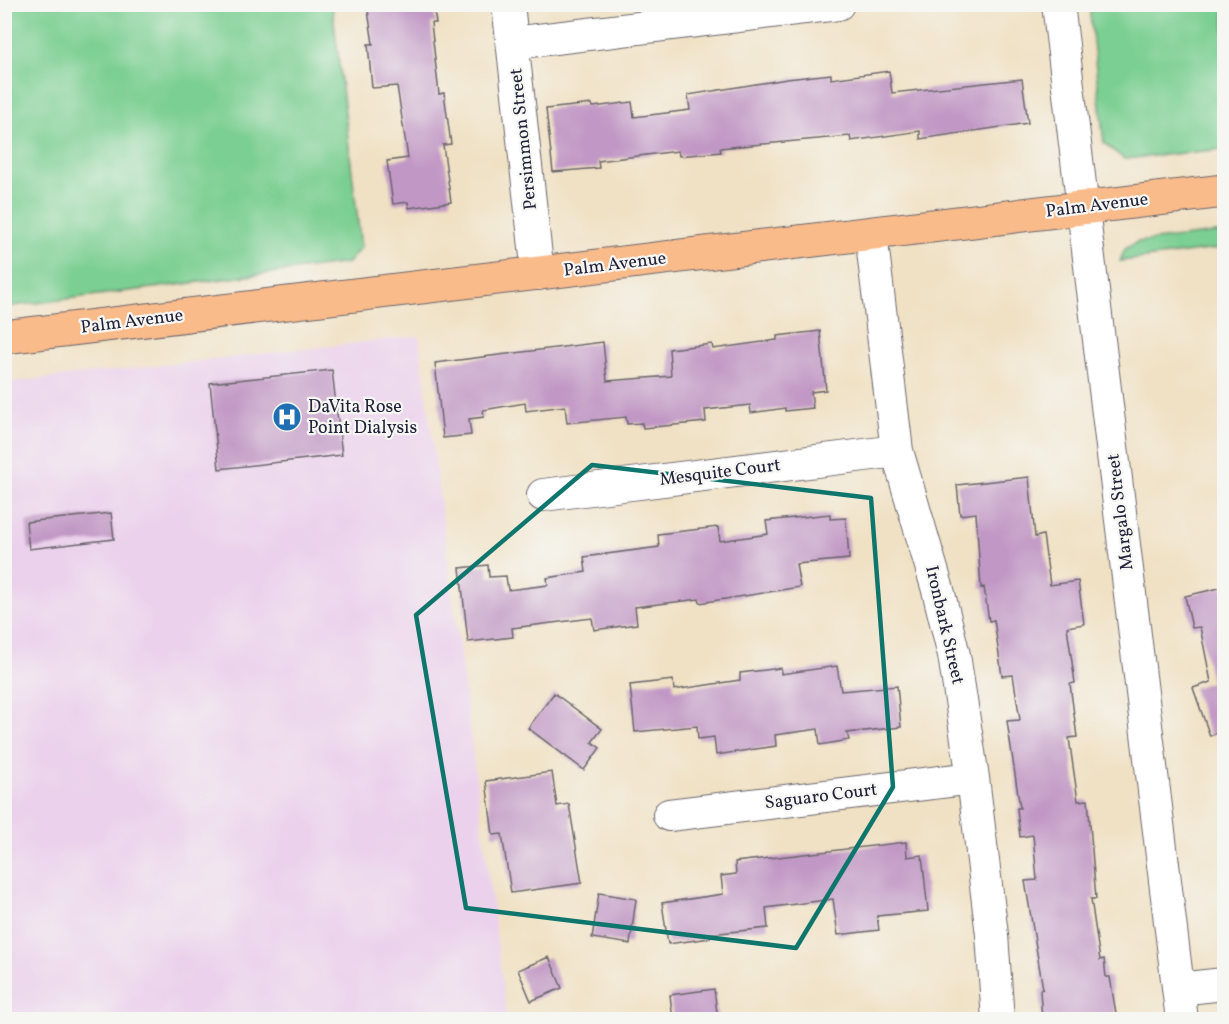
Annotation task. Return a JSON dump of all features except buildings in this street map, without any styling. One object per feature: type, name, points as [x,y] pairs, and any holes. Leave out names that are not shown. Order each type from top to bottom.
[{"type":"main road","name":"Palm Avenue","points":[[4,337],[1224,191]]},
{"type":"street","name":"Persimmon Street","points":[[508,4],[538,274]]},
{"type":"street","points":[[513,43],[838,4]]},
{"type":"street","name":"Margalo Street","points":[[1058,4],[1182,1020]]},
{"type":"street","name":"Ironbark Street","points":[[871,234],[897,451],[938,590],[954,655],[973,778],[992,935],[998,1020]]},
{"type":"street","name":"Mesquite Court","points":[[543,495],[897,451]]},
{"type":"street","name":"Saguaro Court","points":[[669,815],[973,778]]},
{"type":"street","points":[[1178,989],[1224,984]]},
{"type":"highlighted area","points":[[592,465],[871,498],[893,787],[796,948],[466,908],[416,615]]},
{"type":"shaded area","points":[[419,336],[507,1019],[5,1019],[4,383]]},
{"type":"green space","points":[[4,5],[332,5],[361,247],[348,263],[5,307]]},
{"type":"green space","points":[[1089,5],[1224,5],[1224,149],[1124,159],[1104,143]]},
{"type":"green space","points":[[1224,232],[1224,248],[1120,261],[1125,249],[1137,242]]},
{"type":"place","name":"DaVita Rose Point Dialysis","points":[[287,417]]}]
